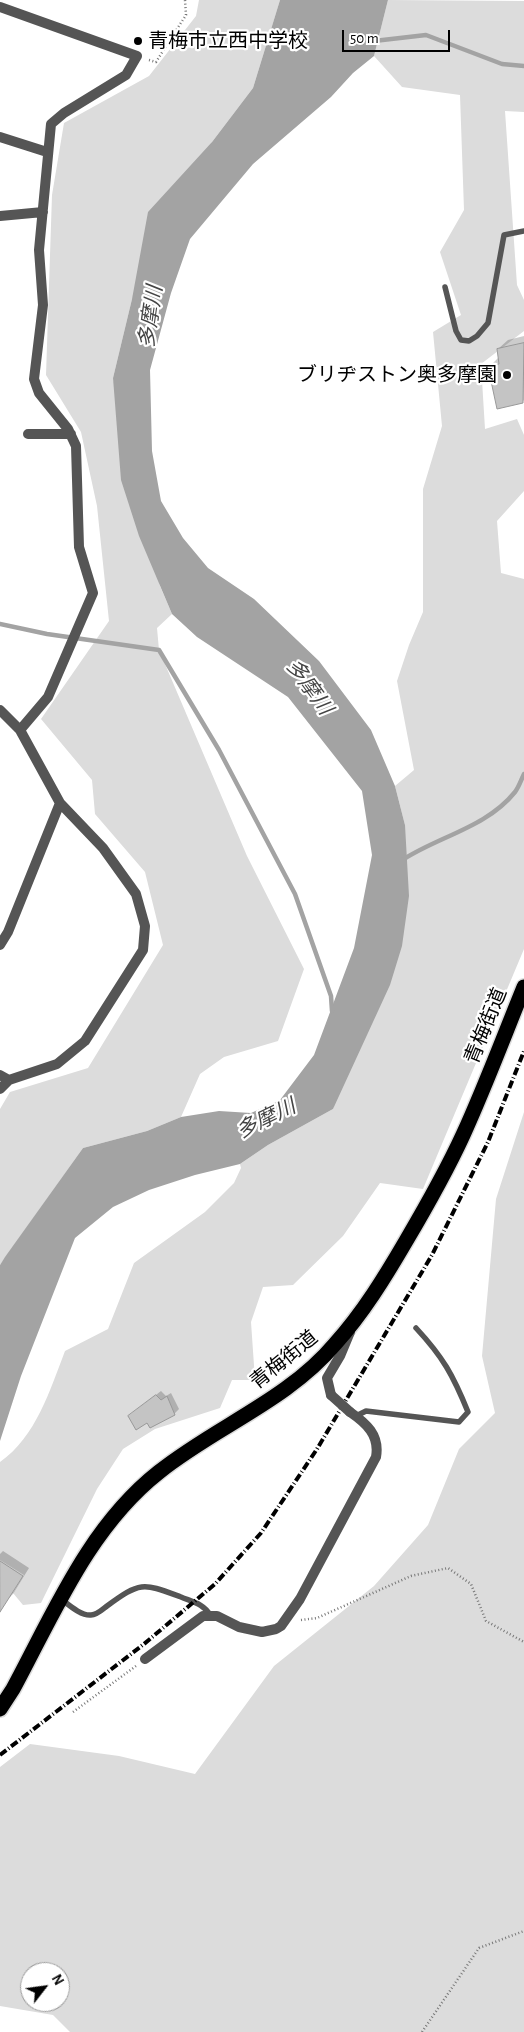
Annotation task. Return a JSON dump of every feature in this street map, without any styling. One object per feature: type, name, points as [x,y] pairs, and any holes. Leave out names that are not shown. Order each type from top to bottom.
[{"type":"highway","name":"青梅街道","points":[[0,1709],[13,1689],[84,1557],[108,1524],[158,1473],[200,1442],[272,1398],[307,1372],[334,1346],[355,1320],[384,1279],[437,1189],[463,1135],[524,987]]},
{"type":"street","points":[[0,7],[137,56],[126,75],[64,113],[52,124],[39,250],[42,305],[34,379],[39,393],[71,434],[76,446],[79,547],[93,593],[48,697],[20,730]]},
{"type":"street","points":[[0,137],[48,152]]},
{"type":"street","points":[[0,216],[42,212]]},
{"type":"street","points":[[28,434],[71,434]]},
{"type":"street","points":[[0,710],[20,730],[60,803],[103,848],[136,894],[145,926],[143,950],[85,1040],[57,1064],[5,1077],[0,1089]]},
{"type":"street","points":[[0,945],[4,930],[60,803]]},
{"type":"street","points":[[145,1659],[197,1618],[210,1615],[217,1616],[238,1627],[262,1632],[276,1629],[284,1622],[300,1599],[376,1457],[377,1448],[373,1434],[366,1423],[331,1395],[327,1378],[340,1356],[355,1320]]},
{"type":"lane","points":[[445,287],[456,331],[461,340],[469,341],[477,336],[488,323],[504,235],[524,231]]},
{"type":"lane","points":[[353,1414],[366,1411],[460,1422],[468,1412],[455,1379],[437,1350],[416,1328]]},
{"type":"lane","points":[[61,1600],[85,1615],[94,1616],[129,1590],[142,1585],[162,1590],[193,1602],[206,1608],[210,1615]]},
{"type":"path","points":[[137,56],[156,62],[186,15],[185,0]]},
{"type":"path","points":[[284,1622],[317,1618],[412,1576],[448,1568],[471,1584],[486,1621],[524,1642]]},
{"type":"path","points":[[73,1712],[145,1659]]},
{"type":"path","points":[[422,2032],[479,1948],[524,1931]]},
{"type":"shaded area","points":[[199,0],[280,0],[253,88],[212,142],[132,299],[113,378],[160,586],[172,614],[157,628],[159,650],[247,856],[304,969],[278,1041],[224,1057],[200,1074],[181,1117],[147,1131],[83,1148],[0,1265],[0,1109],[10,1092],[88,1068],[163,945],[145,872],[95,814],[92,780],[41,719],[109,621],[97,506],[81,432],[46,375],[52,195],[64,123],[149,76],[196,16]]},
{"type":"shaded area","points":[[388,0],[524,1],[524,112],[505,111],[517,285],[524,300],[524,331],[481,364],[485,429],[517,419],[524,435],[524,491],[497,521],[501,573],[524,579],[524,949],[423,1189],[380,1183],[343,1236],[293,1285],[263,1287],[251,1322],[255,1380],[232,1380],[220,1408],[155,1429],[123,1449],[97,1489],[41,1603],[23,1605],[13,1593],[24,1575],[0,1560],[0,1462],[13,1452],[32,1426],[47,1397],[65,1351],[108,1329],[134,1263],[205,1212],[234,1183],[241,1168],[240,1164],[268,1145],[333,1109],[405,825],[395,786],[414,770],[397,681],[423,612],[423,489],[442,426],[433,332],[461,315],[440,252],[464,210],[460,95],[402,87],[374,56]]},
{"type":"shaded area","points":[[524,1112],[524,2032],[70,2032],[53,2015],[35,2012],[70,2012],[70,1962],[20,1962],[20,2009],[0,2006],[0,1767],[30,1744],[119,1756],[195,1774],[274,1666],[374,1586],[428,1525],[459,1449],[495,1413],[482,1356],[496,1199]]},
{"type":"water","name":"多摩川","points":[[280,0],[388,0],[374,56],[353,73],[331,97],[253,164],[190,239],[171,293],[150,370],[152,451],[161,501],[183,538],[208,568],[254,599],[319,661],[371,730],[395,786],[405,825],[409,896],[402,946],[390,985],[333,1109],[268,1145],[240,1164],[195,1175],[149,1190],[113,1207],[75,1238],[21,1376],[0,1441],[0,1265],[83,1148],[147,1131],[181,1117],[219,1111],[251,1113],[280,1100],[314,1055],[354,948],[372,855],[362,791],[288,697],[197,637],[172,614],[139,536],[121,480],[113,378],[132,299],[148,212],[212,142],[253,88]]},
{"type":"building","name":"ブリヂストン奥多摩園","points":[[524,343],[523,403],[497,409],[488,367],[499,364],[497,349]]},
{"type":"building","points":[[156,1395],[161,1400],[167,1396],[175,1415],[150,1428],[147,1423],[136,1430],[128,1416]]},
{"type":"building","points":[[0,1561],[23,1576],[0,1612]]},
{"type":"waterway","points":[[374,41],[426,35],[502,64],[524,66]]},
{"type":"waterway","points":[[0,624],[47,634],[159,650],[219,750],[295,894],[331,996],[332,1011]]},
{"type":"waterway","points":[[404,859],[477,823],[491,814],[515,792],[524,774]]},
{"type":"railway","points":[[0,1755],[144,1644],[215,1584],[261,1533],[317,1449],[432,1255],[488,1142],[524,1051]]},
{"type":"place","name":"青梅市立西中学校","points":[[138,41]]},
{"type":"place","name":"ブリヂストン奥多摩園","points":[[507,375]]}]
